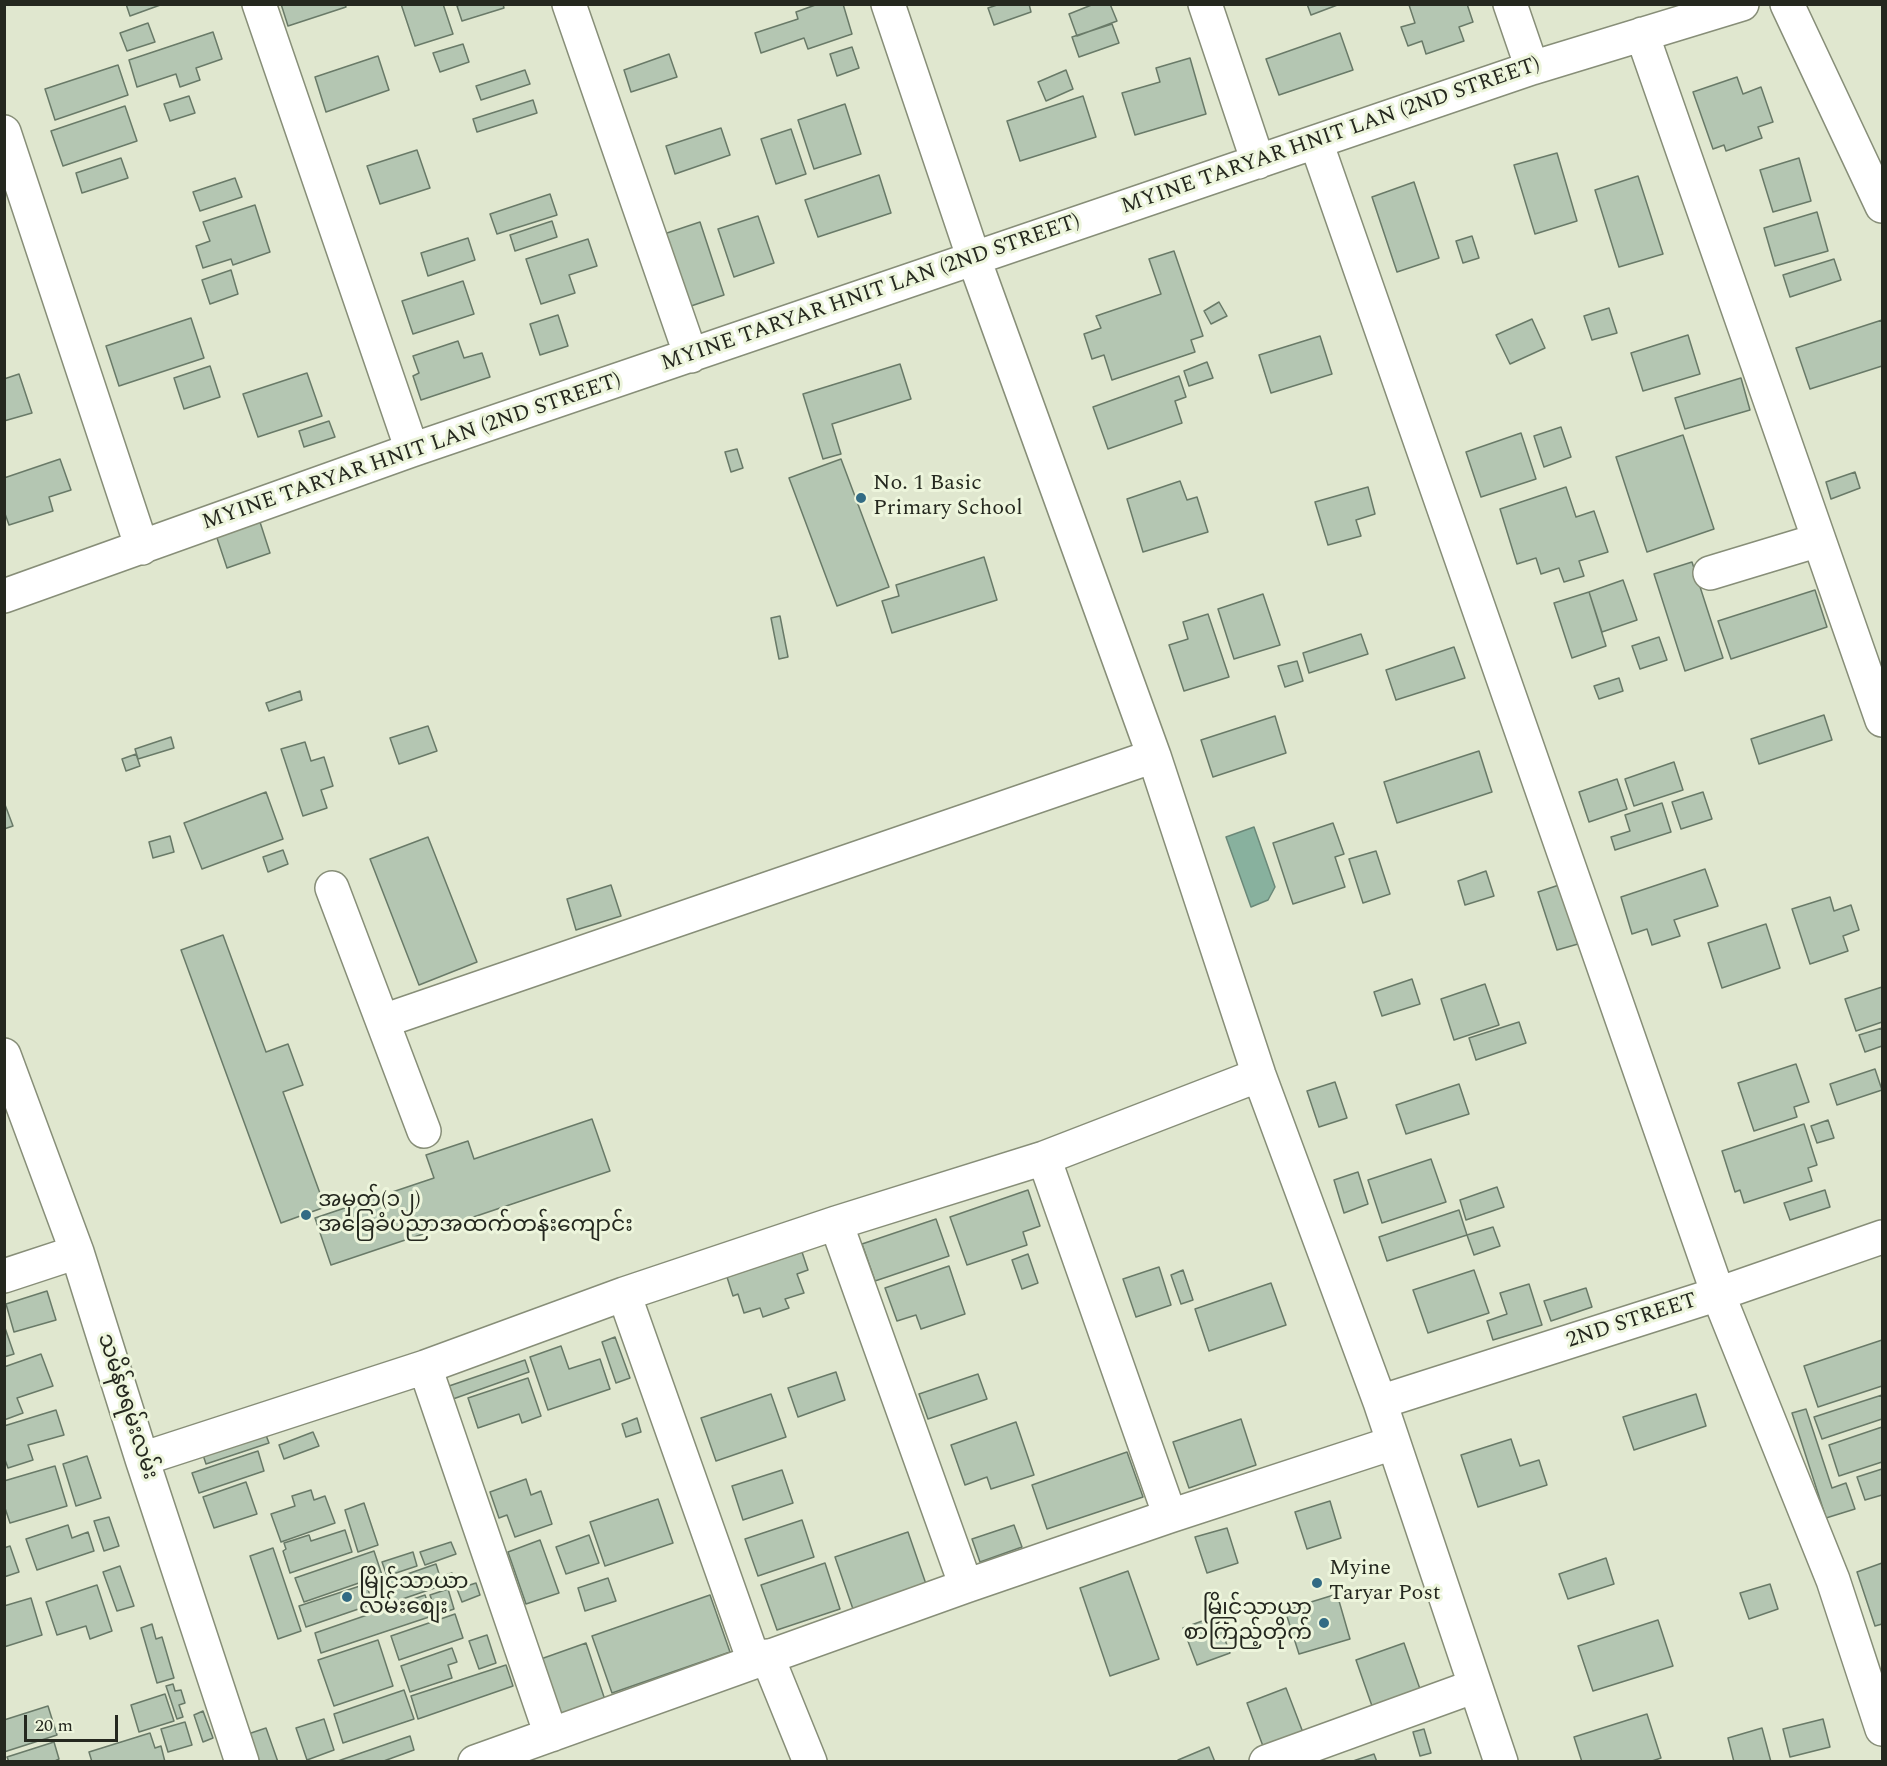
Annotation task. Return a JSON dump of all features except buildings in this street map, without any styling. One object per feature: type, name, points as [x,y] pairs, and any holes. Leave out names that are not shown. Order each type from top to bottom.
[{"type":"street","points":[[259,4],[412,450]]},
{"type":"street","points":[[569,4],[691,356]]},
{"type":"street","points":[[888,4],[974,259],[1154,756],[1259,1076],[1380,1402],[1500,1761]]},
{"type":"street","points":[[1205,4],[1258,162]]},
{"type":"street","points":[[1510,4],[1532,68]]},
{"type":"street","name":"MYINE TARYAR HNIT LAN (2ND STREET)","points":[[4,596],[412,450],[1532,68],[1742,4]]},
{"type":"street","points":[[1787,4],[1882,206]]},
{"type":"street","points":[[1642,34],[1882,720]]},
{"type":"street","points":[[4,132],[142,548]]},
{"type":"street","points":[[1316,142],[1718,1294],[1833,1580],[1882,1729]]},
{"type":"street","points":[[1710,573],[1819,540]]},
{"type":"street","points":[[382,1021],[1154,756]]},
{"type":"street","points":[[332,888],[424,1131]]},
{"type":"street","name":"သမိန်ဗရမ်းလမ်း","points":[[4,1055],[77,1252],[142,1459],[242,1761]]},
{"type":"street","points":[[142,1459],[425,1367],[624,1294],[836,1223],[1044,1158],[1259,1076]]},
{"type":"street","points":[[1044,1158],[1170,1516]]},
{"type":"street","points":[[836,1223],[966,1586]]},
{"type":"street","name":"2ND STREET","points":[[1380,1402],[1718,1294],[1882,1237]]},
{"type":"street","points":[[4,1276],[77,1252]]},
{"type":"street","points":[[624,1294],[761,1659],[810,1761]]},
{"type":"street","points":[[425,1367],[551,1735]]},
{"type":"street","points":[[475,1761],[966,1586],[1393,1443]]},
{"type":"street","points":[[1266,1761],[1475,1686]]},
{"type":"shaded area","points":[[1254,827],[1275,887],[1268,900],[1251,907],[1226,837]]},
{"type":"place","name":"No. 1 Basic Primary School","points":[[861,498]]},
{"type":"place","name":"အမှတ်(၁၂) အခြေခံပညာအထက်တန်းကျောင်း","points":[[306,1215]]},
{"type":"place","name":"Myine Taryar Post","points":[[1317,1583]]},
{"type":"place","name":"မြိုင်သာယာ လမ်းစျေး","points":[[347,1597]]},
{"type":"place","name":"မြိုင်သာယာ စာကြည့်တိုက်","points":[[1324,1623]]}]
